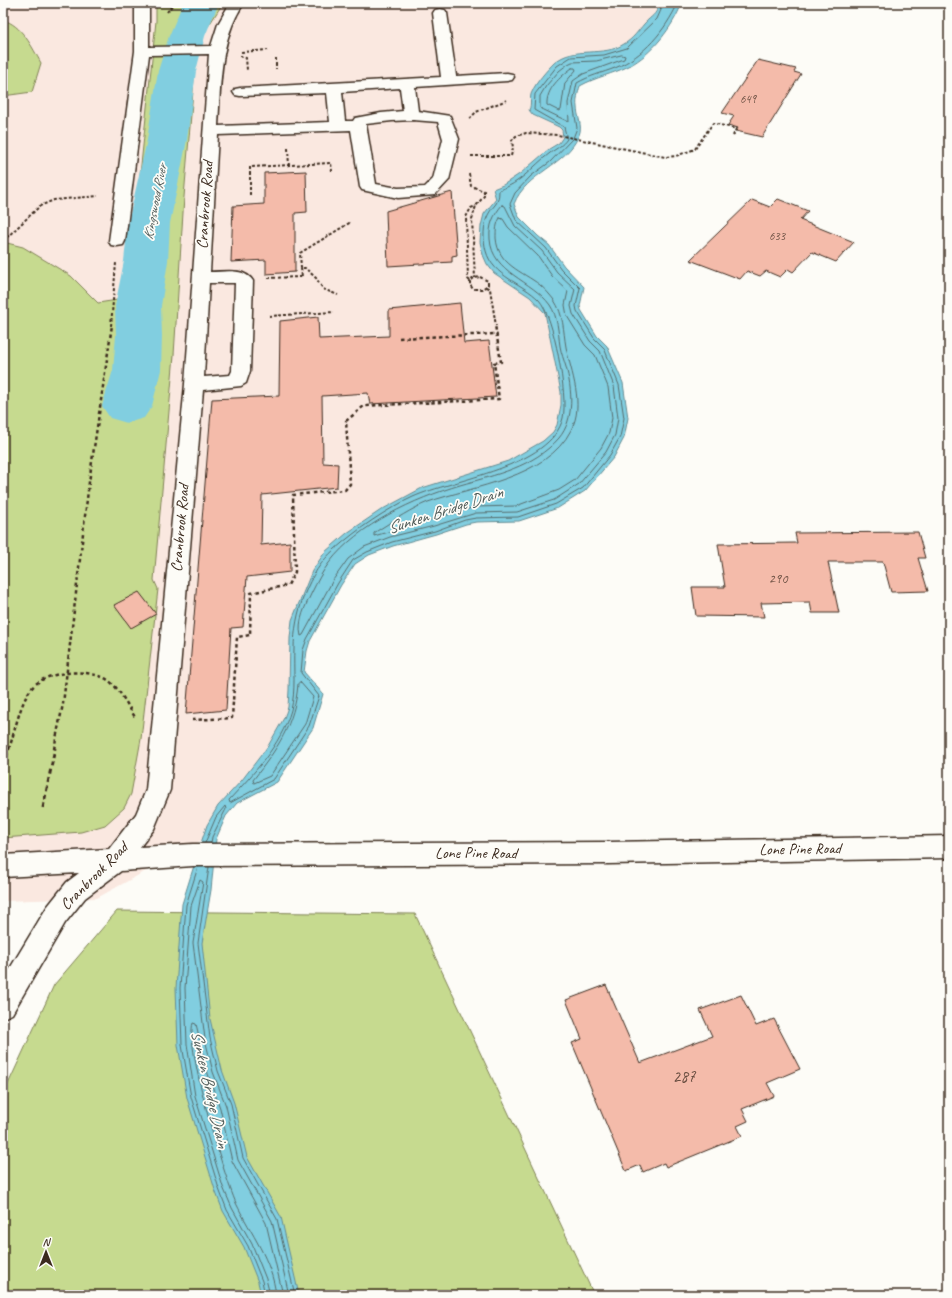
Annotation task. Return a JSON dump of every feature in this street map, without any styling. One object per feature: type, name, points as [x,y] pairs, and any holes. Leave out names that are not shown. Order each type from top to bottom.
[{"type":"street","points":[[117,242],[142,51],[142,3]]},
{"type":"street","name":"Cranbrook Road","points":[[3,1005],[56,915],[76,890],[115,860],[145,821],[158,790],[194,384],[210,131],[217,50],[225,24],[237,3]]},
{"type":"street","points":[[440,13],[449,80]]},
{"type":"street","points":[[142,51],[217,50]]},
{"type":"street","points":[[240,92],[334,88],[507,77]]},
{"type":"street","points":[[407,83],[411,115]]},
{"type":"street","points":[[334,88],[338,126]]},
{"type":"street","points":[[210,131],[358,125],[360,121],[370,119],[411,115],[430,116],[445,119],[451,139],[441,180],[429,192],[398,193],[368,187],[358,125]]},
{"type":"street","points":[[194,384],[234,381],[239,378],[241,371],[244,281],[237,277],[200,278]]},
{"type":"street","name":"Lone Pine Road","points":[[3,866],[193,855],[600,853],[949,847]]},
{"type":"path","points":[[248,52],[268,50]]},
{"type":"path","points":[[246,58],[247,66]]},
{"type":"path","points":[[470,124],[470,119],[476,112],[508,99],[511,94],[511,89],[507,77]]},
{"type":"path","points":[[477,156],[511,156],[513,148],[512,140],[516,136],[526,133],[558,135],[665,157],[676,156],[695,149],[713,123],[736,129],[733,136]]},
{"type":"path","points":[[469,152],[469,161]]},
{"type":"path","points":[[250,195],[250,167],[331,163],[332,172]]},
{"type":"path","points":[[469,170],[471,186],[484,191],[484,196],[476,206],[472,208],[466,217],[468,279],[473,288],[480,290],[486,287],[488,283],[486,279],[480,277],[470,281]]},
{"type":"path","points":[[3,241],[40,206],[54,200],[123,194]]},
{"type":"path","points":[[475,278],[472,219],[476,206]]},
{"type":"path","points":[[262,278],[302,278],[300,253],[351,222]]},
{"type":"path","points":[[466,239],[473,239]]},
{"type":"path","points":[[43,808],[63,704],[90,482],[113,316],[117,242]]},
{"type":"path","points":[[301,268],[305,268],[316,278],[323,289],[338,295]]},
{"type":"path","points":[[188,721],[232,718],[236,637],[250,635],[251,593],[288,585],[295,572],[293,495],[345,490],[348,488],[350,484],[346,421],[364,406],[499,398],[494,363],[501,362],[490,289],[486,287]]},
{"type":"path","points":[[262,317],[334,312]]},
{"type":"path","points":[[399,338],[496,334]]},
{"type":"path","points":[[3,766],[22,705],[31,687],[42,678],[56,674],[66,674],[105,679],[111,683],[138,721]]},
{"type":"shaded area","points":[[3,3],[660,3],[653,16],[644,24],[638,33],[625,44],[604,51],[571,53],[554,63],[531,93],[529,110],[533,115],[559,127],[562,130],[563,137],[559,143],[549,149],[535,162],[495,193],[496,199],[481,226],[480,242],[487,264],[494,273],[530,297],[545,313],[561,392],[561,405],[557,425],[553,432],[543,441],[518,457],[469,475],[422,488],[325,552],[312,571],[292,620],[288,707],[284,718],[268,746],[242,780],[218,806],[207,825],[202,840],[97,898],[3,901]]},
{"type":"green space","points":[[156,3],[223,3],[197,44],[184,197],[174,355],[154,580],[158,589],[141,739],[131,794],[124,808],[105,825],[81,832],[3,838],[3,242],[23,247],[71,276],[98,303],[124,299],[139,184],[156,21]]},
{"type":"green space","points":[[3,20],[16,27],[26,37],[41,63],[32,92],[3,96]]},
{"type":"green space","points":[[117,911],[415,914],[594,1295],[3,1295],[3,1095],[54,985]]},
{"type":"water","name":"Sunken Bridge Drain","points":[[660,3],[682,3],[673,21],[661,39],[638,61],[580,86],[577,96],[577,110],[580,125],[579,135],[565,154],[528,184],[520,193],[514,204],[519,217],[549,245],[564,266],[584,287],[580,306],[581,310],[597,336],[607,346],[623,383],[628,418],[624,438],[614,457],[585,491],[558,508],[519,521],[476,522],[466,524],[393,546],[369,555],[355,564],[341,585],[310,641],[307,651],[304,672],[323,694],[313,728],[277,782],[237,803],[226,816],[216,839],[211,890],[202,943],[210,1019],[222,1070],[234,1103],[247,1157],[281,1217],[299,1295],[261,1295],[258,1282],[244,1247],[223,1211],[215,1190],[187,1098],[178,1045],[176,988],[182,904],[207,825],[218,806],[242,780],[268,746],[284,718],[288,707],[292,620],[312,571],[325,552],[347,533],[381,510],[422,488],[508,461],[543,441],[553,432],[557,425],[561,405],[561,392],[545,313],[530,297],[494,273],[487,264],[480,242],[481,226],[484,214],[496,199],[493,189],[503,185],[521,173],[549,149],[559,143],[563,137],[562,130],[559,127],[533,115],[529,110],[531,94],[542,76],[554,63],[570,54],[607,50],[624,44],[633,37],[655,13]]},
{"type":"building","points":[[758,60],[796,69],[794,72],[801,74],[762,137],[736,131],[738,128],[728,125],[734,116],[722,113]]},
{"type":"building","points":[[306,171],[307,212],[295,213],[295,272],[266,274],[266,260],[231,262],[233,206],[264,204],[264,173]]},
{"type":"building","points":[[452,192],[457,255],[452,256],[452,262],[388,266],[386,211]]},
{"type":"building","points":[[778,199],[808,211],[800,220],[854,242],[836,262],[812,252],[793,272],[788,269],[780,277],[766,271],[760,276],[747,271],[740,279],[690,260],[752,200],[770,207]]},
{"type":"building","points":[[460,303],[464,343],[489,341],[496,397],[370,404],[368,393],[322,396],[323,463],[338,464],[337,487],[262,495],[261,545],[290,542],[290,572],[247,577],[243,627],[231,628],[226,710],[186,714],[212,399],[279,396],[280,321],[318,317],[319,339],[389,336],[389,310]]},
{"type":"building","points":[[918,532],[925,558],[918,558],[928,591],[891,592],[883,562],[828,562],[839,613],[812,613],[810,602],[761,603],[764,617],[696,616],[692,587],[725,587],[718,544],[797,543],[795,533]]},
{"type":"building","points":[[139,592],[156,614],[131,628],[114,605]]},
{"type":"building","points":[[606,985],[640,1063],[712,1036],[700,1010],[741,995],[756,1026],[774,1019],[800,1069],[767,1083],[774,1096],[742,1109],[748,1121],[737,1126],[742,1136],[666,1167],[664,1163],[643,1172],[640,1165],[626,1171],[572,1043],[582,1039],[566,1000]]},
{"type":"waterway","name":"Kingswood River","points":[[127,406],[137,370],[139,336],[138,306],[146,261],[149,223],[167,140],[177,71],[187,36],[201,3]]}]
